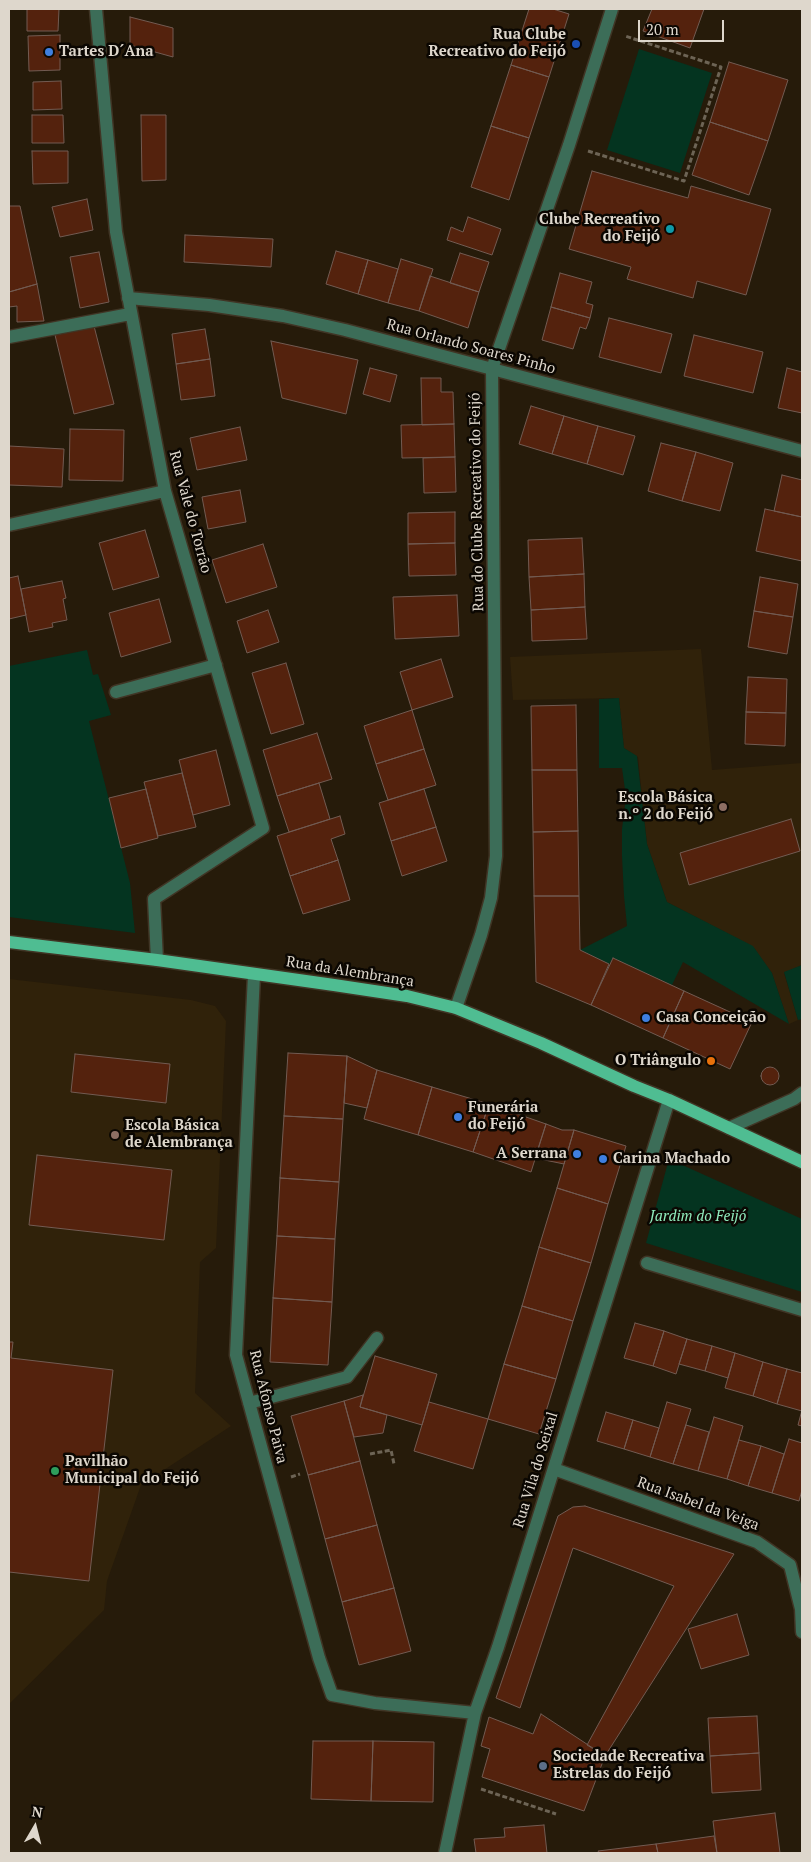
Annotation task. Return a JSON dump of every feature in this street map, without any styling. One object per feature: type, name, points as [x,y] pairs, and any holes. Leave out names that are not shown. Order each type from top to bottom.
[{"type":"main road","name":"Rua da Alembrança","points":[[9,942],[157,960],[407,996],[456,1008],[541,1043],[802,1162]]},
{"type":"street","name":"Rua Vale do Torrão","points":[[96,9],[116,232],[165,491],[263,828],[154,899],[157,960]]},
{"type":"street","name":"Rua do Clube Recreativo do Feijó","points":[[456,1008],[481,935],[491,898],[496,856],[492,369],[569,145],[612,9]]},
{"type":"street","name":"Rua Orlando Soares Pinho","points":[[128,298],[209,305],[283,316],[345,330],[802,451]]},
{"type":"street","points":[[9,337],[130,314]]},
{"type":"street","points":[[9,525],[165,491]]},
{"type":"street","points":[[116,692],[216,666]]},
{"type":"street","name":"Rua Afonso Paiva","points":[[254,975],[236,1355],[319,1658],[332,1695],[375,1703],[475,1713]]},
{"type":"street","points":[[729,1128],[802,1093]]},
{"type":"street","name":"Rua Vila do Seixal","points":[[445,1853],[475,1713],[554,1469],[669,1100]]},
{"type":"street","points":[[646,1263],[802,1310]]},
{"type":"street","points":[[249,1403],[347,1377],[377,1338]]},
{"type":"street","name":"Rua Isabel da Veiga","points":[[554,1469],[758,1542],[790,1565],[801,1609],[802,1632]]},
{"type":"path","points":[[569,145],[684,181],[721,67],[605,30]]},
{"type":"path","points":[[370,1454],[390,1450],[394,1464]]},
{"type":"path","points":[[479,1788],[556,1814]]},
{"type":"shaded area","name":"Escola Básica n.º 2 do Feijó","points":[[701,649],[712,770],[802,763],[802,965],[784,973],[798,1020],[789,1024],[772,973],[753,947],[667,902],[647,844],[638,757],[624,748],[619,698],[513,700],[510,657]]},
{"type":"shaded area","points":[[9,979],[191,1000],[215,1006],[226,1021],[216,1248],[200,1262],[195,1393],[231,1426],[141,1485],[107,1581],[104,1610],[9,1704]]},
{"type":"green space","points":[[639,49],[712,73],[680,173],[607,150]]},
{"type":"green space","points":[[87,650],[93,675],[98,674],[111,715],[89,721],[130,883],[135,933],[9,917],[9,666]]},
{"type":"green space","points":[[619,698],[624,748],[637,756],[647,844],[667,902],[753,946],[772,973],[789,1024],[683,962],[672,985],[613,958],[609,964],[580,950],[627,926],[622,856],[622,829],[626,797],[622,768],[599,768],[599,699]]},
{"type":"green space","points":[[802,965],[802,1019],[798,1020],[784,972]]},
{"type":"green space","name":"Jardim do Feijó","points":[[669,1159],[802,1219],[802,1292],[646,1243]]},
{"type":"building","points":[[27,9],[59,9],[58,31],[27,31]]},
{"type":"building","points":[[529,9],[553,9],[569,14],[549,77],[511,65]]},
{"type":"building","points":[[652,9],[704,9],[690,48],[643,31]]},
{"type":"building","points":[[130,17],[173,28],[173,57],[130,45]]},
{"type":"building","points":[[60,35],[60,70],[29,71],[28,36]]},
{"type":"building","points":[[729,62],[788,80],[768,141],[710,122]]},
{"type":"building","points":[[511,65],[549,77],[529,138],[491,126]]},
{"type":"building","points":[[61,81],[62,109],[33,110],[33,82]]},
{"type":"building","points":[[32,115],[63,115],[64,143],[32,143]]},
{"type":"building","points":[[141,115],[166,115],[166,180],[142,181]]},
{"type":"building","points":[[710,122],[768,141],[749,195],[692,175]]},
{"type":"building","points":[[491,126],[529,138],[509,200],[471,187]]},
{"type":"building","points":[[32,151],[68,151],[68,183],[33,184]]},
{"type":"building","name":"Clube Recreativo do Feijó","points":[[592,171],[688,198],[691,186],[771,209],[746,295],[697,281],[693,298],[627,279],[631,267],[569,249]]},
{"type":"building","points":[[87,199],[93,230],[60,237],[52,207]]},
{"type":"building","points":[[9,206],[20,206],[37,284],[9,292]]},
{"type":"building","points":[[468,217],[501,229],[492,255],[447,240],[451,227],[463,232]]},
{"type":"building","points":[[185,235],[273,239],[271,267],[184,262]]},
{"type":"building","points":[[336,251],[368,260],[358,294],[326,284]]},
{"type":"building","points":[[99,252],[109,302],[80,308],[70,257]]},
{"type":"building","points":[[460,253],[489,262],[479,292],[450,283]]},
{"type":"building","points":[[401,259],[433,269],[419,311],[388,303]]},
{"type":"building","points":[[368,260],[398,269],[388,303],[358,294]]},
{"type":"building","points":[[560,273],[592,282],[586,303],[593,305],[590,318],[551,307]]},
{"type":"building","points":[[430,276],[479,292],[468,328],[419,311]]},
{"type":"building","points":[[37,284],[44,321],[17,322],[17,306],[9,307],[9,292]]},
{"type":"building","points":[[551,307],[590,318],[586,329],[580,327],[573,349],[542,340]]},
{"type":"building","points":[[609,318],[672,334],[661,373],[599,357]]},
{"type":"building","points":[[94,326],[114,404],[74,414],[55,335]]},
{"type":"building","points":[[205,329],[210,359],[176,364],[172,334]]},
{"type":"building","points":[[694,335],[763,352],[753,393],[684,376]]},
{"type":"building","points":[[271,341],[358,360],[346,414],[282,398]]},
{"type":"building","points":[[210,359],[215,396],[181,400],[176,364]]},
{"type":"building","points":[[370,368],[397,375],[390,402],[363,394]]},
{"type":"building","points":[[787,368],[802,372],[802,413],[778,408]]},
{"type":"building","points":[[421,378],[441,378],[441,392],[453,392],[454,424],[422,425]]},
{"type":"building","points":[[531,406],[564,416],[552,454],[519,444]]},
{"type":"building","points":[[564,416],[598,426],[587,464],[552,454]]},
{"type":"building","points":[[454,424],[455,457],[402,458],[401,425]]},
{"type":"building","points":[[598,426],[635,436],[623,475],[587,464]]},
{"type":"building","points":[[240,427],[247,460],[197,470],[190,438]]},
{"type":"building","points":[[70,429],[124,430],[123,481],[69,480]]},
{"type":"building","points":[[661,443],[696,452],[682,501],[648,491]]},
{"type":"building","points":[[9,446],[64,449],[62,487],[9,485]]},
{"type":"building","points":[[696,452],[733,463],[720,511],[682,501]]},
{"type":"building","points":[[455,457],[456,492],[424,493],[423,458]]},
{"type":"building","points":[[782,475],[802,480],[802,517],[774,511]]},
{"type":"building","points":[[240,490],[246,522],[208,529],[202,497]]},
{"type":"building","points":[[765,509],[802,517],[802,561],[756,551]]},
{"type":"building","points":[[455,512],[455,543],[408,544],[408,513]]},
{"type":"building","points":[[145,530],[159,577],[113,590],[99,543]]},
{"type":"building","points":[[582,538],[584,574],[529,577],[528,540]]},
{"type":"building","points":[[455,543],[456,575],[409,576],[408,544]]},
{"type":"building","points":[[263,544],[277,587],[226,603],[212,560]]},
{"type":"building","points":[[584,574],[585,607],[531,610],[529,577]]},
{"type":"building","points":[[18,576],[26,615],[9,619],[9,578]]},
{"type":"building","points":[[760,577],[798,584],[793,617],[754,611]]},
{"type":"building","points":[[62,581],[66,598],[63,599],[67,620],[52,623],[53,627],[29,632],[21,589]]},
{"type":"building","points":[[457,595],[459,636],[395,639],[393,597]]},
{"type":"building","points":[[159,599],[171,642],[121,657],[109,613]]},
{"type":"building","points":[[585,607],[587,639],[532,641],[531,610]]},
{"type":"building","points":[[268,610],[279,642],[247,653],[237,621]]},
{"type":"building","points":[[754,611],[793,617],[787,654],[748,647]]},
{"type":"building","points":[[441,659],[453,697],[412,710],[400,672]]},
{"type":"building","points":[[286,663],[304,724],[271,734],[252,673]]},
{"type":"building","points":[[748,677],[787,679],[786,713],[746,712]]},
{"type":"building","points":[[576,705],[577,770],[532,770],[531,706]]},
{"type":"building","points":[[412,710],[424,749],[376,764],[364,726]]},
{"type":"building","points":[[746,712],[786,713],[785,746],[745,744]]},
{"type":"building","points":[[317,733],[332,779],[277,796],[263,750]]},
{"type":"building","points":[[424,749],[436,785],[388,800],[376,764]]},
{"type":"building","points":[[216,750],[230,805],[193,815],[179,760]]},
{"type":"building","points":[[532,770],[577,770],[578,831],[533,832]]},
{"type":"building","points":[[182,773],[196,827],[158,836],[144,782]]},
{"type":"building","points":[[319,783],[330,819],[289,832],[277,796]]},
{"type":"building","points":[[146,789],[158,838],[121,848],[109,798]]},
{"type":"building","points":[[424,789],[436,827],[391,841],[379,803]]},
{"type":"building","points":[[340,816],[345,834],[331,839],[338,860],[290,876],[277,836]]},
{"type":"building","points":[[791,819],[800,851],[689,885],[680,853]]},
{"type":"building","points":[[436,827],[447,861],[402,876],[391,841]]},
{"type":"building","points":[[578,831],[579,896],[534,896],[533,832]]},
{"type":"building","points":[[338,860],[350,900],[303,914],[290,876]]},
{"type":"building","points":[[534,896],[579,896],[580,950],[609,964],[591,1005],[536,982]]},
{"type":"building","points":[[613,958],[684,991],[663,1038],[591,1005]]},
{"type":"building","points":[[684,991],[752,1022],[730,1069],[663,1038]]},
{"type":"building","points":[[288,1053],[347,1056],[343,1119],[284,1116]]},
{"type":"building","points":[[75,1054],[170,1064],[166,1103],[71,1092]]},
{"type":"building","points":[[347,1056],[377,1070],[367,1108],[344,1103]]},
{"type":"building","points":[[770,1067],[776,1070],[779,1076],[776,1082],[770,1085],[764,1082],[761,1076],[764,1070]]},
{"type":"building","points":[[377,1070],[432,1087],[418,1135],[364,1119]]},
{"type":"building","points":[[432,1087],[489,1104],[473,1152],[418,1135]]},
{"type":"building","points":[[489,1104],[546,1124],[531,1172],[473,1152]]},
{"type":"building","points":[[284,1116],[343,1119],[339,1182],[280,1178]]},
{"type":"building","points":[[546,1124],[562,1130],[574,1130],[564,1164],[535,1158]]},
{"type":"building","points":[[574,1130],[626,1146],[608,1204],[557,1188]]},
{"type":"building","points":[[37,1155],[172,1170],[164,1240],[29,1225]]},
{"type":"building","points":[[280,1178],[339,1182],[335,1239],[277,1236]]},
{"type":"building","points":[[557,1188],[608,1204],[591,1263],[539,1247]]},
{"type":"building","points":[[277,1236],[335,1239],[332,1302],[273,1298]]},
{"type":"building","points":[[539,1247],[591,1263],[573,1321],[522,1306]]},
{"type":"building","points":[[273,1298],[332,1302],[328,1365],[270,1362]]},
{"type":"building","points":[[522,1306],[573,1321],[556,1379],[504,1364]]},
{"type":"building","points":[[635,1323],[664,1331],[653,1366],[624,1358]]},
{"type":"building","points":[[664,1331],[687,1339],[676,1374],[653,1366]]},
{"type":"building","points":[[687,1339],[712,1346],[705,1371],[679,1364]]},
{"type":"building","name":"Pavilhão Municipal do Feijó","points":[[9,1342],[13,1342],[11,1358],[113,1370],[89,1581],[9,1572]]},
{"type":"building","points":[[712,1346],[735,1353],[728,1378],[705,1371]]},
{"type":"building","points":[[735,1353],[763,1362],[753,1396],[725,1388]]},
{"type":"building","points":[[375,1356],[437,1374],[422,1425],[360,1407]]},
{"type":"building","points":[[763,1362],[787,1369],[777,1404],[753,1396]]},
{"type":"building","points":[[504,1364],[556,1379],[539,1434],[488,1419]]},
{"type":"building","points":[[787,1369],[802,1373],[802,1411],[777,1404]]},
{"type":"building","points":[[363,1395],[360,1407],[387,1415],[383,1433],[354,1437],[344,1401]]},
{"type":"building","points":[[344,1401],[360,1461],[308,1475],[291,1416]]},
{"type":"building","points":[[429,1402],[488,1419],[473,1469],[414,1451]]},
{"type":"building","points":[[667,1402],[691,1409],[673,1464],[650,1457]]},
{"type":"building","points":[[802,1410],[802,1426],[798,1425]]},
{"type":"building","points":[[606,1412],[633,1420],[624,1449],[597,1441]]},
{"type":"building","points":[[714,1417],[743,1426],[727,1479],[698,1471]]},
{"type":"building","points":[[633,1420],[659,1428],[650,1457],[624,1449]]},
{"type":"building","points":[[686,1425],[709,1432],[698,1471],[673,1464]]},
{"type":"building","points":[[789,1439],[802,1443],[802,1490],[799,1501],[772,1493]]},
{"type":"building","points":[[739,1440],[761,1446],[748,1486],[727,1479]]},
{"type":"building","points":[[761,1446],[784,1454],[772,1493],[748,1486]]},
{"type":"building","points":[[360,1461],[377,1525],[325,1539],[308,1475]]},
{"type":"building","points":[[585,1506],[734,1554],[605,1756],[587,1745],[674,1586],[573,1548],[520,1708],[496,1698],[558,1516],[573,1507]]},
{"type":"building","points":[[377,1525],[394,1588],[342,1602],[325,1539]]},
{"type":"building","points":[[394,1588],[411,1651],[359,1665],[342,1602]]},
{"type":"building","points":[[737,1614],[749,1655],[701,1669],[688,1629]]},
{"type":"building","name":"Sociedade Recreativa Estrelas do Feijó","points":[[541,1714],[605,1756],[584,1811],[482,1777],[490,1749],[481,1746],[489,1717],[533,1734]]},
{"type":"building","points":[[757,1716],[759,1753],[710,1756],[708,1718]]},
{"type":"building","points":[[313,1741],[373,1741],[371,1801],[311,1799]]},
{"type":"building","points":[[373,1741],[434,1742],[433,1802],[371,1801]]},
{"type":"building","points":[[759,1753],[761,1790],[712,1793],[710,1756]]},
{"type":"building","points":[[775,1813],[780,1853],[717,1853],[713,1821]]},
{"type":"building","points":[[544,1825],[547,1853],[476,1853],[474,1839],[505,1837],[504,1828]]},
{"type":"building","points":[[714,1836],[717,1853],[658,1853],[656,1844]]},
{"type":"building","points":[[656,1844],[658,1853],[599,1853],[598,1851]]},
{"type":"place","name":"Rua Clube Recreativo do Feijó","points":[[576,44]]},
{"type":"place","name":"Tartes D´Ana","points":[[49,52]]},
{"type":"place","name":"Clube Recreativo do Feijó","points":[[670,229]]},
{"type":"place","name":"Escola Básica n.º 2 do Feijó","points":[[723,807]]},
{"type":"place","name":"Casa Conceição","points":[[646,1018]]},
{"type":"place","name":"O Triângulo","points":[[711,1061]]},
{"type":"place","name":"Funerária do Feijó","points":[[458,1117]]},
{"type":"place","name":"Escola Básica de Alembrança","points":[[115,1135]]},
{"type":"place","name":"A Serrana","points":[[577,1154]]},
{"type":"place","name":"Carina Machado","points":[[603,1159]]},
{"type":"place","name":"Pavilhão Municipal do Feijó","points":[[55,1471]]},
{"type":"place","name":"Sociedade Recreativa Estrelas do Feijó","points":[[543,1766]]}]
